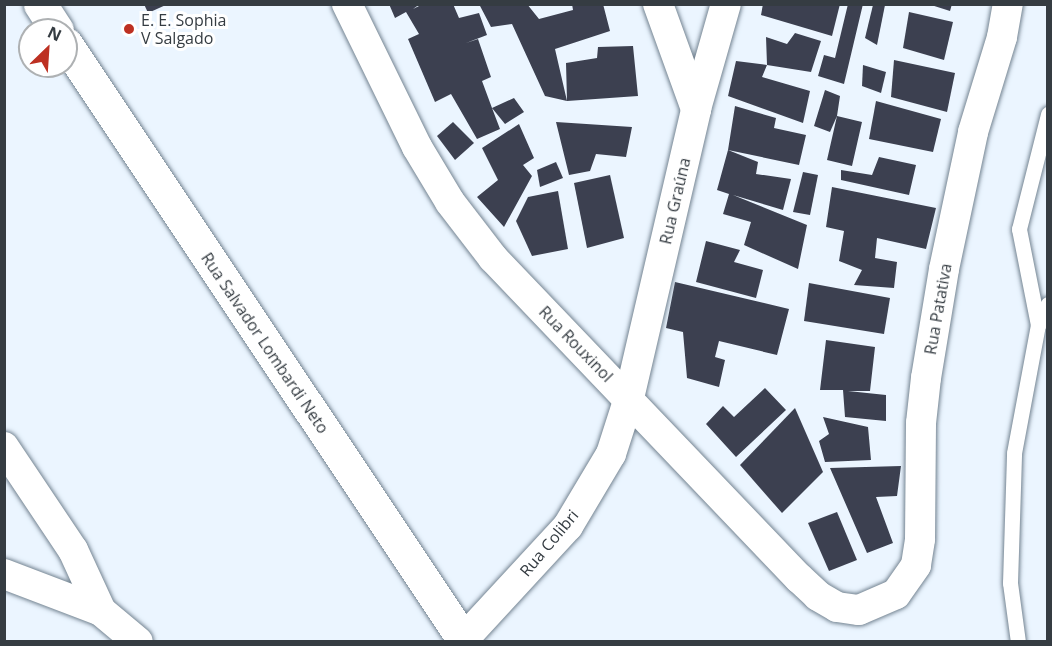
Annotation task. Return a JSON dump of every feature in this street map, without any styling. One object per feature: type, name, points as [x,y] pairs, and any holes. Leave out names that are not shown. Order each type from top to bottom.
[{"type":"main road","points":[[40,4],[49,18]]},
{"type":"main road","name":"Rua Salvador Lombardi Neto","points":[[78,62],[463,641]]},
{"type":"street","name":"Rua Rouxinol","points":[[347,4],[374,65],[417,147],[450,202],[493,258],[818,596],[837,607],[859,610],[878,603]]},
{"type":"street","points":[[658,4],[696,109]]},
{"type":"street","name":"Rua Graúna","points":[[629,398],[696,109],[726,4]]},
{"type":"street","name":"Rua Patativa","points":[[878,603],[896,594],[916,565],[920,539],[921,423],[926,378],[944,269],[971,144],[1008,4]]},
{"type":"street","name":"Rua Colibri","points":[[463,641],[568,526],[611,454],[629,398]]},
{"type":"street","points":[[4,447],[73,550],[101,611]]},
{"type":"street","points":[[4,574],[101,611],[138,642]]},
{"type":"lane","points":[[1038,324],[1018,229],[1047,114]]},
{"type":"lane","points":[[1018,642],[1011,583],[1014,453],[1038,324],[1047,304]]},
{"type":"building","points":[[144,4],[168,4],[148,13]]},
{"type":"building","points":[[389,4],[420,4],[413,9],[423,4],[453,4],[459,18],[479,13],[487,35],[466,43],[478,39],[491,77],[482,81],[500,129],[477,139],[451,94],[435,102],[408,39],[419,34],[406,12],[395,18]]},
{"type":"building","points":[[479,4],[527,4],[539,19],[573,10],[572,4],[603,4],[610,31],[555,49],[567,101],[545,96],[512,24],[491,27]]},
{"type":"building","points":[[763,4],[840,4],[832,36],[761,15]]},
{"type":"building","points":[[848,4],[863,4],[844,84],[818,76],[824,55],[835,58]]},
{"type":"building","points":[[928,4],[952,4],[950,11]]},
{"type":"building","points":[[873,5],[885,5],[877,45],[865,38]]},
{"type":"building","points":[[909,12],[953,22],[944,60],[903,48]]},
{"type":"building","points":[[795,33],[821,41],[811,72],[767,65],[766,37],[787,44]]},
{"type":"building","points":[[633,46],[638,96],[567,101],[566,63],[597,58],[598,47]]},
{"type":"building","points":[[894,60],[955,73],[947,112],[891,97]]},
{"type":"building","points":[[736,61],[767,65],[762,77],[810,91],[803,123],[728,96]]},
{"type":"building","points":[[863,65],[886,72],[881,93],[862,86]]},
{"type":"building","points":[[825,90],[840,96],[837,116],[830,132],[814,126]]},
{"type":"building","points":[[514,98],[524,112],[505,124],[492,108]]},
{"type":"building","points":[[876,101],[941,119],[933,152],[869,139]]},
{"type":"building","points":[[735,106],[776,118],[774,128],[806,135],[799,165],[728,150]]},
{"type":"building","points":[[837,116],[862,122],[852,166],[827,160]]},
{"type":"building","points":[[453,122],[474,143],[455,160],[437,136]]},
{"type":"building","points":[[556,122],[632,127],[626,157],[596,154],[590,171],[569,175]]},
{"type":"building","points":[[519,124],[534,158],[523,165],[532,176],[504,227],[477,197],[498,180],[482,148]]},
{"type":"building","points":[[728,150],[758,162],[756,174],[791,179],[783,210],[733,195],[807,225],[798,269],[744,245],[751,222],[723,214],[729,194],[717,190]]},
{"type":"building","points":[[879,157],[916,165],[909,195],[841,180],[841,170],[872,175]]},
{"type":"building","points":[[556,162],[563,178],[540,187],[537,170]]},
{"type":"building","points":[[803,172],[818,175],[810,215],[793,212]]},
{"type":"building","points":[[610,175],[624,238],[587,248],[574,183]]},
{"type":"building","points":[[832,187],[936,208],[926,249],[877,238],[875,258],[897,262],[894,288],[854,285],[862,270],[839,261],[844,231],[826,227]]},
{"type":"building","points":[[558,191],[568,249],[532,256],[516,221],[528,197]]},
{"type":"building","points":[[706,241],[740,250],[734,262],[763,270],[756,298],[696,282]]},
{"type":"building","points":[[675,282],[789,309],[777,355],[719,341],[715,357],[725,360],[719,387],[687,378],[683,332],[666,328]]},
{"type":"building","points":[[809,283],[890,298],[884,334],[804,321]]},
{"type":"building","points":[[826,340],[875,347],[870,391],[848,391],[886,395],[886,421],[845,417],[843,390],[820,390]]},
{"type":"building","points":[[765,388],[786,410],[736,457],[706,424],[723,406],[734,417]]},
{"type":"building","points":[[795,408],[823,472],[782,513],[740,465]]},
{"type":"building","points":[[823,417],[868,427],[871,460],[825,462],[819,441],[829,434]]},
{"type":"building","points":[[901,466],[897,496],[876,497],[893,543],[867,553],[830,468]]},
{"type":"building","points":[[837,512],[857,560],[829,571],[808,523]]},
{"type":"place","name":"E. E. Sophia V Salgado","points":[[129,29]]}]
